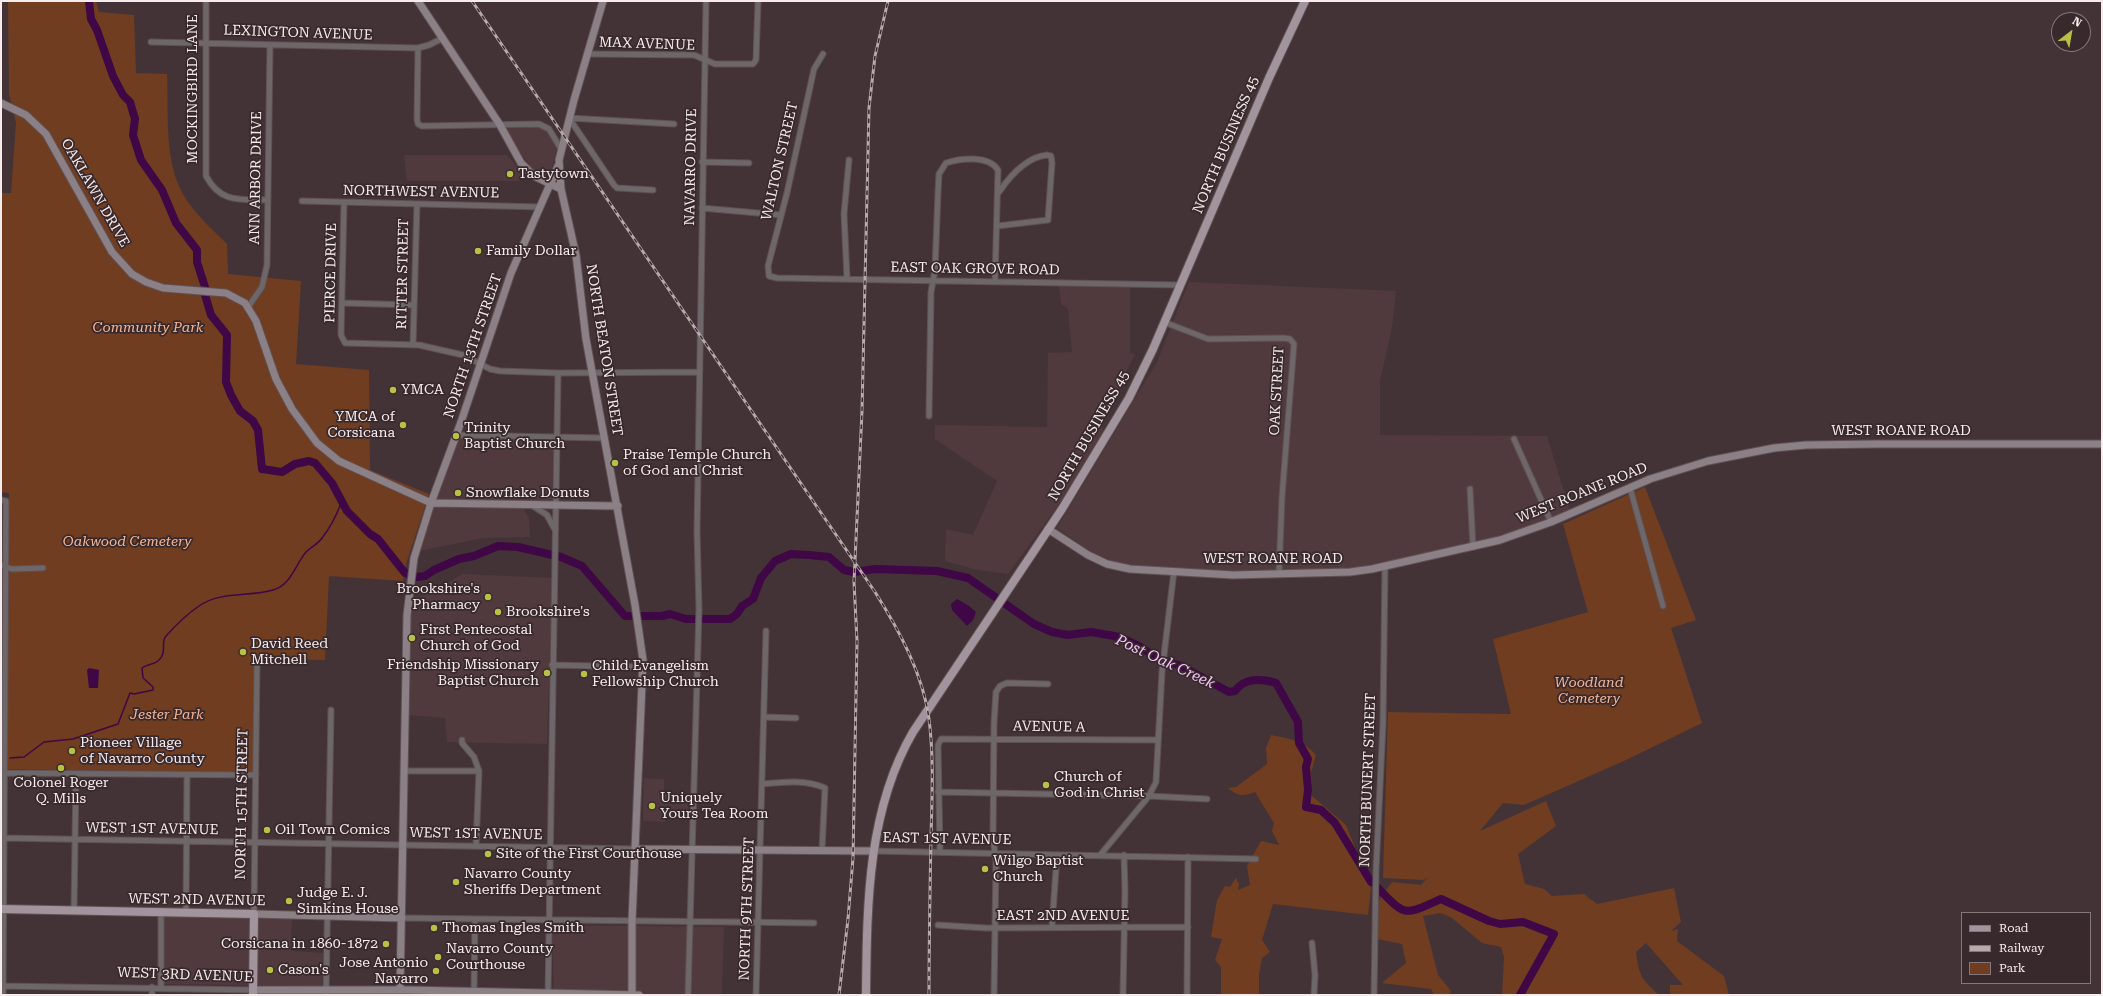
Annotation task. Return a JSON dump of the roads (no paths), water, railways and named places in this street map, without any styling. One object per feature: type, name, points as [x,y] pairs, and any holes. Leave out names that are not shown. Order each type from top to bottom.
[{"type":"main road","name":"NORTH BUSINESS 45","points":[[866,995],[867,925],[874,851],[885,797],[894,770],[913,732],[1048,529],[1129,398],[1164,322],[1269,78],[1305,1]]},
{"type":"main road","name":"WEST 2ND AVENUE","points":[[1,909],[254,914]]},
{"type":"main road","name":"NORTH 15TH STREET","points":[[253,993],[254,914]]},
{"type":"street","name":"MOCKINGBIRD LANE","points":[[206,1],[206,176],[214,189],[230,199],[268,200]]},
{"type":"street","points":[[418,1],[500,124],[521,163],[534,176],[561,189]]},
{"type":"street","name":"NORTH BEATON STREET","points":[[602,1],[569,118],[561,149],[559,164],[561,189],[576,255],[592,373],[618,506],[640,638],[642,667],[632,921],[632,995]]},
{"type":"street","name":"NAVARRO DRIVE","points":[[688,995],[699,610],[696,531],[706,1]]},
{"type":"street","name":"MAX AVENUE","points":[[587,54],[694,55],[716,64],[747,66],[755,62],[758,1]]},
{"type":"street","name":"LEXINGTON AVENUE","points":[[151,42],[206,42],[418,48],[429,45],[443,38]]},
{"type":"street","name":"ANN ARBOR DRIVE","points":[[248,306],[257,296],[264,281],[267,265],[270,45]]},
{"type":"street","points":[[418,48],[418,124],[422,126],[539,124],[545,126],[557,140],[561,149]]},
{"type":"street","name":"WALTON STREET","points":[[769,276],[768,270],[780,215],[787,193],[814,69],[823,54]]},
{"type":"street","name":"OAKLAWN DRIVE","points":[[1,103],[26,115],[46,134],[109,247],[116,258],[132,274],[146,282],[163,288],[230,294],[248,306],[256,321],[276,379],[301,423],[317,443],[332,456],[351,467],[431,503],[618,506]]},
{"type":"street","points":[[569,118],[674,124]]},
{"type":"street","points":[[569,118],[617,188],[653,190]]},
{"type":"street","points":[[997,226],[1045,221],[1049,216],[1052,163],[1051,156],[1038,156],[1024,164],[1008,179],[998,192]]},
{"type":"street","points":[[847,278],[844,214],[849,160]]},
{"type":"street","points":[[929,416],[933,280],[939,174],[946,163],[980,160],[991,163],[998,170],[995,281]]},
{"type":"street","points":[[702,162],[749,163]]},
{"type":"street","name":"NORTH 13TH STREET","points":[[400,992],[407,615],[414,558],[431,503],[481,364],[511,273],[559,164]]},
{"type":"street","name":"NORTHWEST AVENUE","points":[[302,201],[541,207]]},
{"type":"street","name":"PIERCE DRIVE","points":[[344,203],[343,303],[341,335],[344,342],[413,345]]},
{"type":"street","name":"RITTER STREET","points":[[413,345],[417,204]]},
{"type":"street","points":[[702,208],[780,215]]},
{"type":"street","name":"EAST OAK GROVE ROAD","points":[[769,276],[777,278],[847,278],[1180,285]]},
{"type":"street","points":[[343,303],[414,305]]},
{"type":"street","name":"OAK STREET","points":[[1164,322],[1208,339],[1283,338],[1290,339],[1294,344],[1282,497],[1279,574]]},
{"type":"street","points":[[413,345],[463,355],[490,369],[500,371],[558,373],[699,372]]},
{"type":"street","points":[[548,994],[554,529],[556,505],[558,373]]},
{"type":"street","points":[[456,435],[605,438]]},
{"type":"street","points":[[1514,439],[1551,522]]},
{"type":"street","name":"WEST ROANE ROAD","points":[[1048,529],[1088,555],[1108,564],[1130,569],[1233,575],[1344,572],[1385,566],[1473,547],[1551,522],[1630,488],[1708,461],[1774,448],[1806,445],[2102,444]]},
{"type":"street","points":[[1630,488],[1663,606]]},
{"type":"street","points":[[1470,490],[1473,547]]},
{"type":"street","points":[[2,995],[1,909],[4,773],[3,500]]},
{"type":"street","points":[[530,504],[547,515],[554,529]]},
{"type":"street","points":[[3,566],[12,569],[43,568]]},
{"type":"street","name":"NORTH BUNERT STREET","points":[[1374,995],[1376,870],[1383,724],[1385,566]]},
{"type":"street","points":[[1101,854],[1149,796],[1158,775],[1158,740],[1162,672],[1174,571]]},
{"type":"street","name":"NORTH 9TH STREET","points":[[756,995],[766,631]]},
{"type":"street","name":"NORTH 15TH STREET","points":[[254,914],[257,661]]},
{"type":"street","points":[[552,665],[642,667]]},
{"type":"street","points":[[994,995],[996,928],[995,853],[993,838],[995,699],[999,688],[1007,683],[1048,684]]},
{"type":"street","points":[[326,992],[331,710]]},
{"type":"street","points":[[764,717],[796,718]]},
{"type":"street","name":"AVENUE A","points":[[938,792],[938,745],[940,740],[994,738],[1158,740]]},
{"type":"street","points":[[462,740],[462,743],[477,762],[479,771],[476,846]]},
{"type":"street","points":[[405,771],[479,771]]},
{"type":"street","points":[[4,773],[256,775]]},
{"type":"street","points":[[74,911],[76,774]]},
{"type":"street","points":[[186,913],[187,775]]},
{"type":"street","points":[[762,784],[790,782],[817,784],[825,788],[822,850]]},
{"type":"street","points":[[940,852],[938,792],[1149,796],[1207,800]]},
{"type":"street","name":"WEST 1ST AVENUE","points":[[2,838],[636,849]]},
{"type":"street","name":"EAST 1ST AVENUE","points":[[636,849],[822,850],[1057,855],[1101,854],[1256,859]]},
{"type":"street","points":[[1052,926],[1057,855]]},
{"type":"street","points":[[1123,995],[1124,855]]},
{"type":"street","points":[[1188,857],[1188,995]]},
{"type":"street","points":[[161,912],[162,987]]},
{"type":"street","name":"WEST 2ND AVENUE","points":[[254,914],[548,921],[632,921]]},
{"type":"street","points":[[474,993],[475,919]]},
{"type":"street","points":[[632,921],[814,923]]},
{"type":"street","name":"EAST 2ND AVENUE","points":[[938,925],[996,928],[1052,926],[1188,927]]},
{"type":"street","points":[[1312,943],[1315,975],[1314,995]]},
{"type":"street","name":"WEST 3RD AVENUE","points":[[2,986],[162,987],[253,993],[400,992],[639,995]]},
{"type":"street","points":[[152,987],[152,995]]},
{"type":"waterway","name":"Post Oak Creek","points":[[89,1],[91,19],[97,30],[113,76],[123,95],[130,102],[135,119],[133,135],[141,160],[162,190],[176,223],[197,250],[197,262],[205,287]]},
{"type":"waterway","name":"Post Oak Creek","points":[[205,295],[211,315],[227,335],[226,382],[240,411],[253,421],[258,430],[262,469],[282,472],[295,464],[309,461],[315,463],[332,483],[347,511],[370,534],[378,539],[405,573],[417,577],[425,576],[434,570],[459,559],[474,556],[498,546],[518,547],[561,557],[582,566],[625,616],[662,616],[670,614],[686,619],[730,619],[737,614],[742,606],[753,599],[761,578],[775,561],[791,554],[829,557],[844,570],[854,572],[875,569],[937,571],[968,578],[1034,624],[1052,632],[1068,635],[1091,632],[1120,637],[1139,646],[1157,658],[1181,666],[1229,692],[1235,691],[1243,684],[1253,680],[1265,680],[1276,683],[1298,722],[1299,743],[1308,759],[1306,767],[1308,790],[1306,807],[1321,810],[1335,823],[1371,882]]},
{"type":"waterway","points":[[10,758],[24,757],[44,742],[73,739],[118,724],[130,693],[134,694],[153,690],[153,687],[143,678],[142,668],[158,661],[161,658],[163,655],[164,638],[177,624],[207,601],[225,596],[264,592],[273,590],[284,584],[306,552],[319,542],[325,534],[334,520],[342,501]]},
{"type":"waterway","name":"Post Oak Creek","points":[[1378,888],[1395,905],[1406,911],[1420,908],[1441,899],[1489,921],[1500,924],[1523,922],[1554,934],[1520,995]]},
{"type":"railway","points":[[472,1],[875,592],[909,653],[916,669],[926,702],[932,748],[929,995]]},
{"type":"railway","points":[[839,995],[848,919],[853,858],[857,641],[854,582],[862,411],[869,108],[875,56],[888,1]]},
{"type":"place","name":"Tastytown","points":[[510,174]]},
{"type":"place","name":"Family Dollar","points":[[478,251]]},
{"type":"place","name":"YMCA","points":[[393,390]]},
{"type":"place","name":"YMCA of Corsicana","points":[[403,425]]},
{"type":"place","name":"Trinity Baptist Church","points":[[456,436]]},
{"type":"place","name":"Praise Temple Church of God and Christ","points":[[615,463]]},
{"type":"place","name":"Snowflake Donuts","points":[[458,493]]},
{"type":"place","name":"Brookshire's Pharmacy","points":[[488,597]]},
{"type":"place","name":"Brookshire's","points":[[498,612]]},
{"type":"place","name":"First Pentecostal Church of God","points":[[412,638]]},
{"type":"place","name":"David Reed Mitchell","points":[[243,652]]},
{"type":"place","name":"Friendship Missionary Baptist Church","points":[[547,673]]},
{"type":"place","name":"Child Evangelism Fellowship Church","points":[[584,674]]},
{"type":"place","name":"Pioneer Village of Navarro County","points":[[72,751]]},
{"type":"place","name":"Colonel Roger Q. Mills","points":[[61,768]]},
{"type":"place","name":"Church of God in Christ","points":[[1046,785]]},
{"type":"place","name":"Uniquely Yours Tea Room","points":[[652,806]]},
{"type":"place","name":"Oil Town Comics","points":[[267,830]]},
{"type":"place","name":"Site of the First Courthouse","points":[[488,854]]},
{"type":"place","name":"Wilgo Baptist Church","points":[[985,869]]},
{"type":"place","name":"Navarro County Sheriffs Department","points":[[456,882]]},
{"type":"place","name":"Judge E. J. Simkins House","points":[[289,901]]},
{"type":"place","name":"Thomas Ingles Smith","points":[[434,928]]},
{"type":"place","name":"Corsicana in 1860-1872","points":[[386,944]]},
{"type":"place","name":"Navarro County Courthouse","points":[[438,957]]},
{"type":"place","name":"Cason's","points":[[270,970]]},
{"type":"place","name":"Jose Antonio Navarro","points":[[436,971]]},
{"type":"park label","name":"Community Park","points":[[148,328]]},
{"type":"park label","name":"Oakwood Cemetery","points":[[127,542]]},
{"type":"park label","name":"Woodland Cemetery","points":[[1589,692]]},
{"type":"park label","name":"Jester Park","points":[[167,715]]}]
